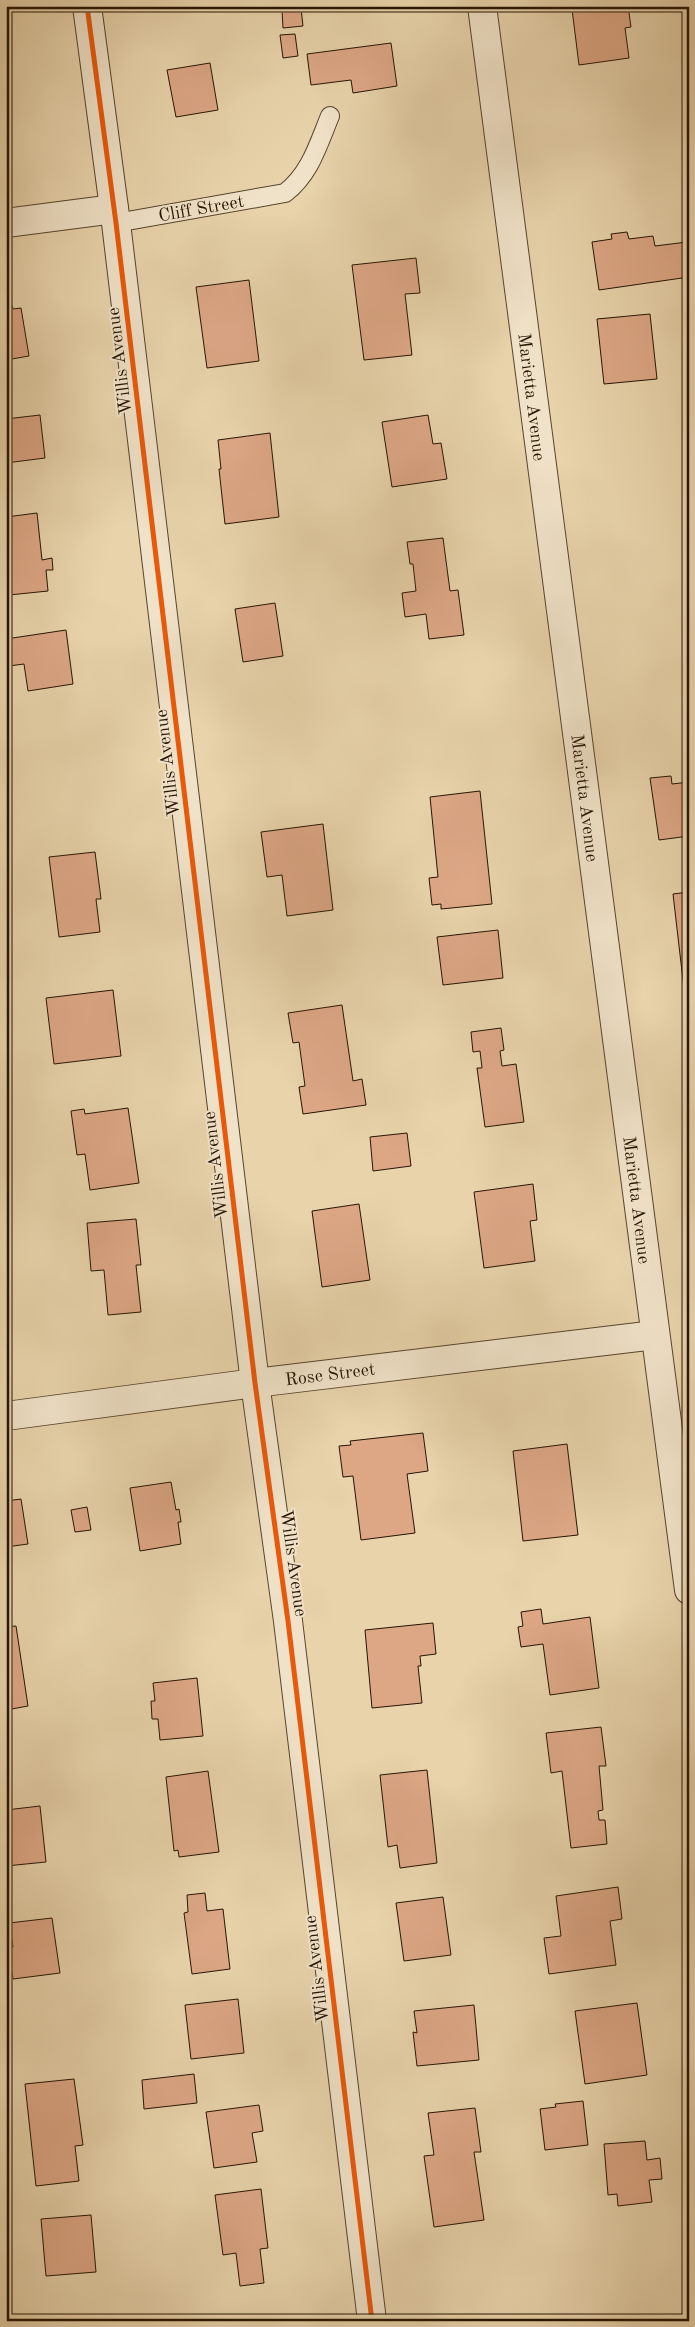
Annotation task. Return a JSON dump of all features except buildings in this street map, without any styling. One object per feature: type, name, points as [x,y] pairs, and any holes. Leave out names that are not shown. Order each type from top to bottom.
[{"type":"street","name":"Willis Avenue","points":[[87,6],[115,216],[255,1383],[288,1621],[372,2321]]},
{"type":"street","name":"Marietta Avenue","points":[[482,6],[689,1590]]},
{"type":"street","name":"Cliff Street","points":[[6,223],[115,216]]},
{"type":"street","name":"Rose Street","points":[[6,1416],[255,1383],[655,1335]]},
{"type":"lane","name":"Cliff Street","points":[[115,216],[285,194],[299,182],[310,165],[330,116]]},
{"type":"cycle path","points":[[87,6],[116,223],[255,1383],[288,1621],[372,2321]]}]
